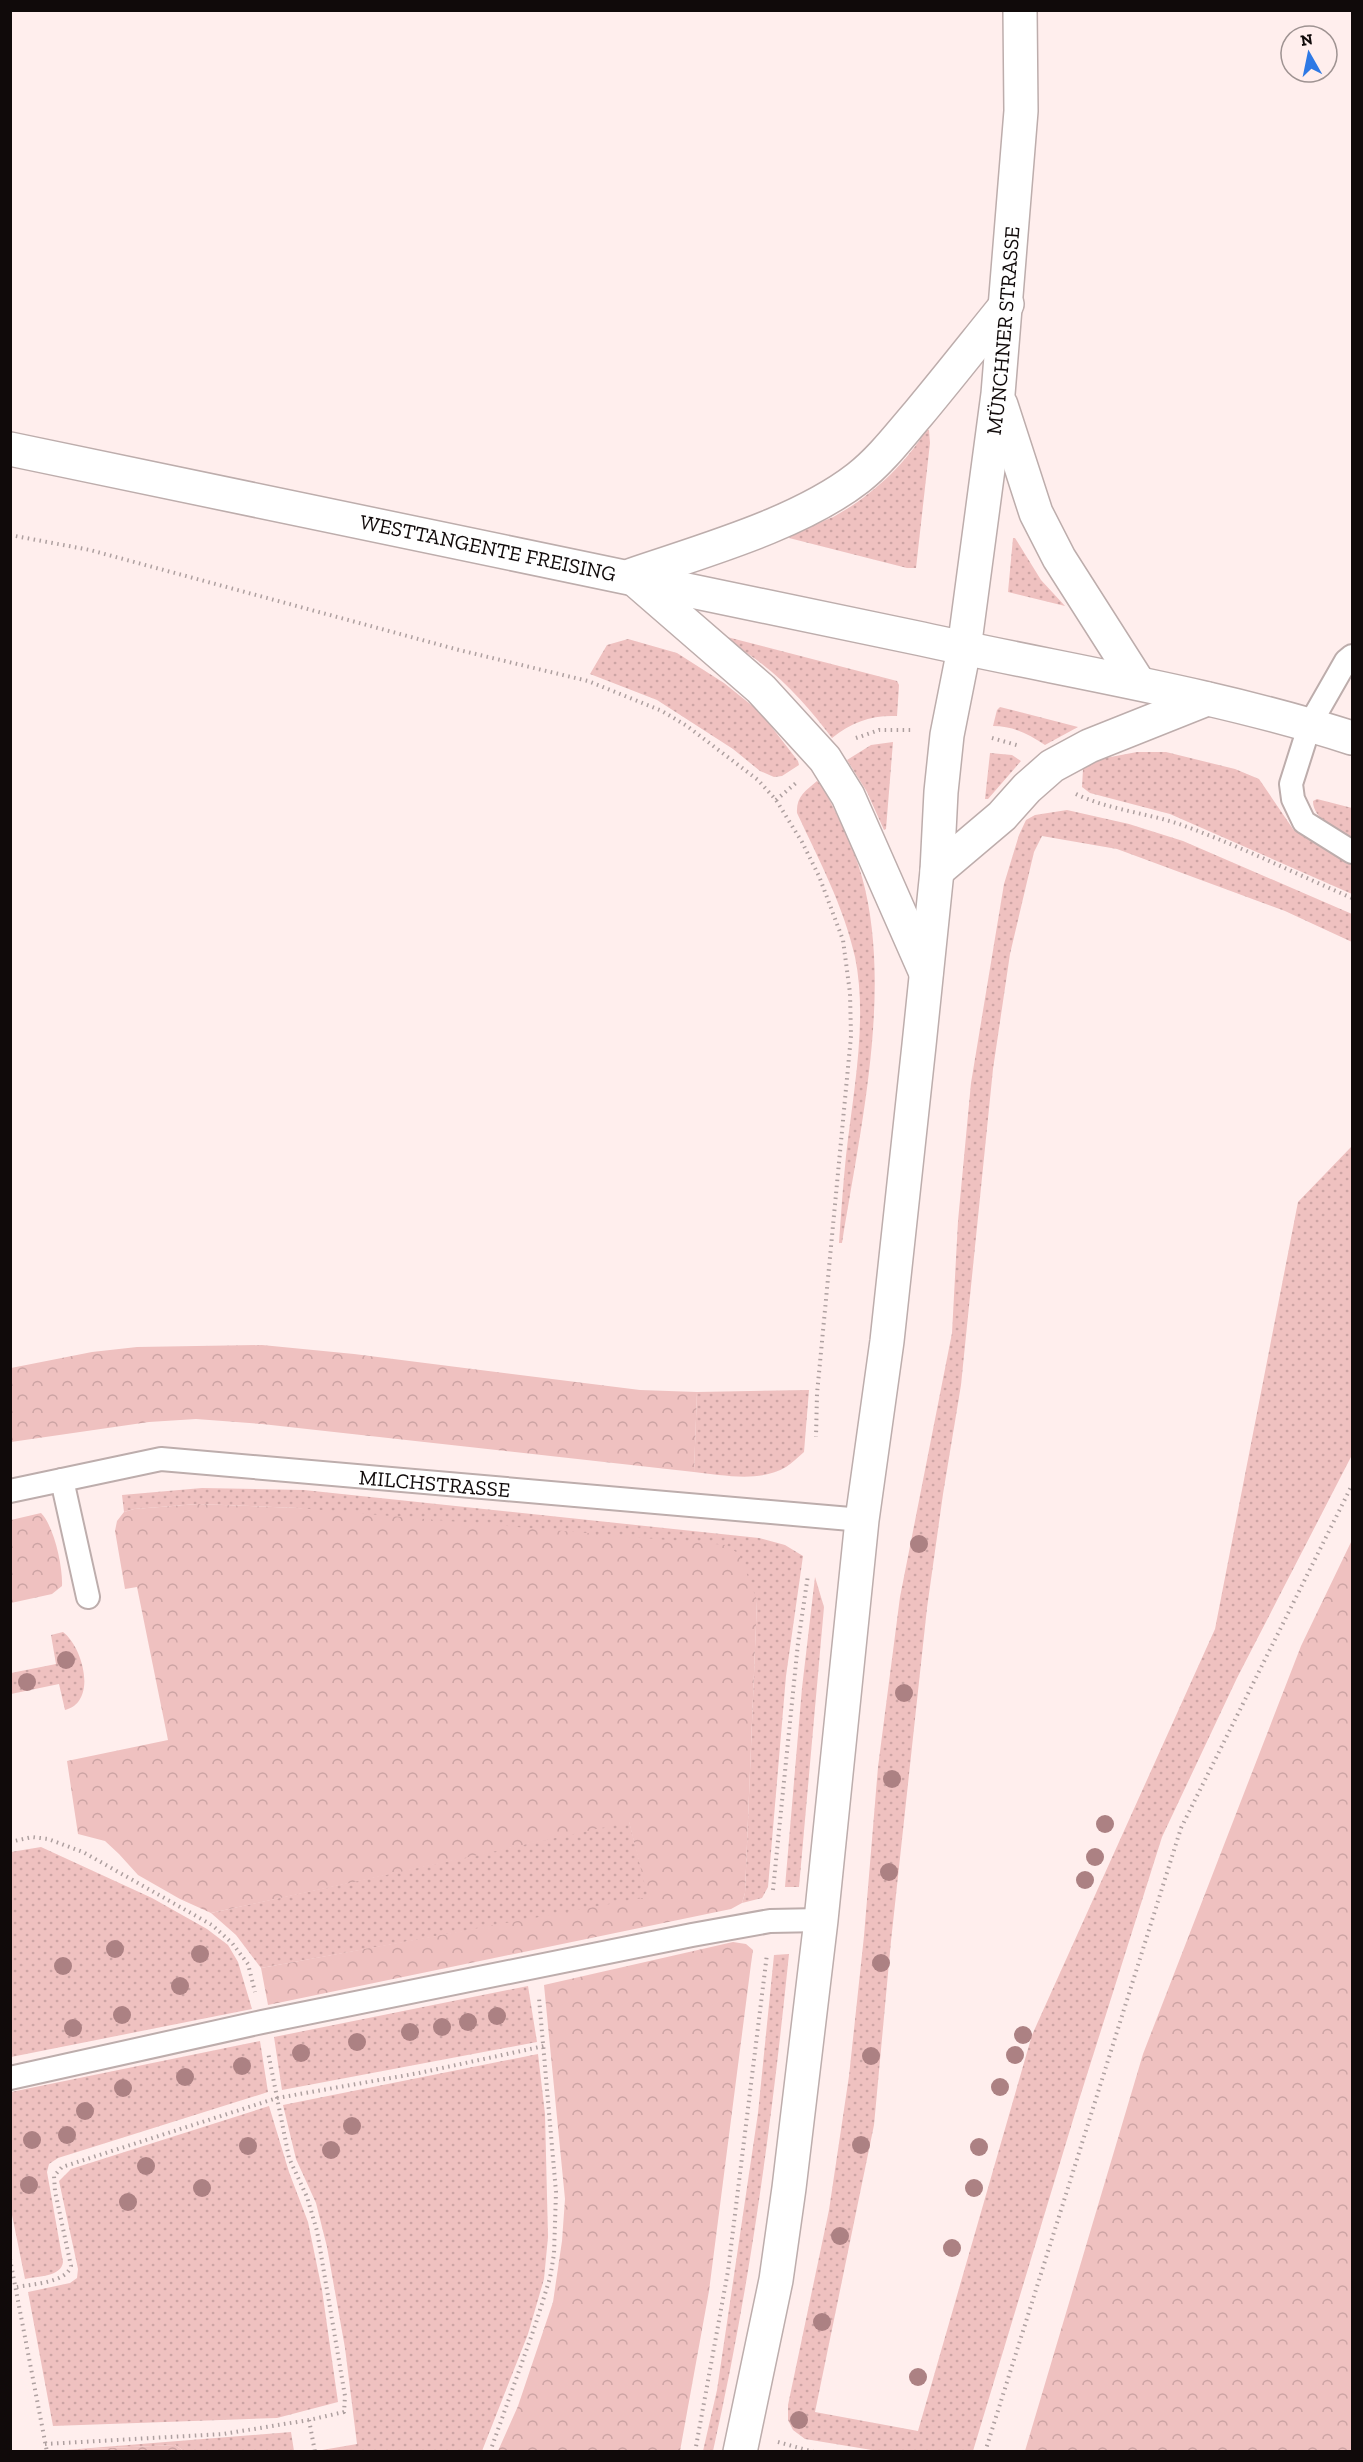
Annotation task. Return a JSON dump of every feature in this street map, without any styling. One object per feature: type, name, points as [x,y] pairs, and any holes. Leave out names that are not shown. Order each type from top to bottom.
[{"type":"main road","name":"MÜNCHNER STRASSE","points":[[740,2451],[776,2280],[789,2188],[821,1920],[862,1520],[887,1341],[927,975],[947,735],[964,648],[998,394],[1021,111],[1020,10]]},
{"type":"main road","points":[[630,575],[738,538],[795,514],[836,493],[858,477],[896,441],[1007,304]]},
{"type":"main road","points":[[998,394],[1036,513],[1059,558],[1138,682]]},
{"type":"main road","name":"WESTTANGENTE FREISING","points":[[10,449],[630,575],[964,648],[1138,682],[1310,724],[1353,738]]},
{"type":"main road","points":[[630,575],[761,689],[825,759],[848,796],[927,975]]},
{"type":"main road","points":[[937,871],[1002,816],[1027,788],[1052,766],[1089,746],[1208,699]]},
{"type":"lane","points":[[1353,656],[1346,661],[1310,724],[1291,784],[1293,799],[1304,822],[1353,852]]},
{"type":"lane","name":"MILCHSTRASSE","points":[[10,1491],[161,1459],[862,1520]]},
{"type":"lane","points":[[62,1480],[87,1597]]},
{"type":"lane","points":[[10,2078],[262,2022],[536,1966],[770,1921],[821,1920]]},
{"type":"path","points":[[10,535],[90,550],[459,650],[588,681],[662,711],[687,726],[758,780],[776,800],[819,876],[834,912],[843,940],[850,993],[851,1036],[817,1395],[816,1437]]},
{"type":"path","points":[[847,743],[863,734],[879,730],[911,730]]},
{"type":"path","points":[[776,800],[802,778]]},
{"type":"path","points":[[1070,790],[1101,803],[1155,815],[1188,827],[1353,898]]},
{"type":"path","points":[[985,2451],[1181,1828],[1353,1485]]},
{"type":"path","points":[[695,2451],[728,2271],[770,1921],[798,1643],[808,1575]]},
{"type":"path","points":[[10,1842],[32,1837],[48,1839],[83,1852],[212,1925],[232,1943],[248,1964],[289,2158],[307,2197],[317,2231],[345,2396],[344,2412],[223,2434],[45,2444]]},
{"type":"path","points":[[490,2451],[538,2317],[550,2278],[554,2254],[556,2192],[536,1966]]},
{"type":"path","points":[[17,2287],[62,2278],[69,2272],[71,2266],[55,2191],[54,2176],[62,2167],[277,2098],[419,2073],[544,2046]]},
{"type":"path","points":[[10,2259],[47,2451]]},
{"type":"path","points":[[309,2420],[315,2451]]},
{"type":"green space","points":[[926,430],[929,430],[930,443],[916,568],[907,568],[789,538],[835,516],[874,489],[908,455]]},
{"type":"green space","points":[[1013,538],[1041,580],[1065,606],[1008,592]]},
{"type":"green space","points":[[727,637],[897,681],[899,685],[897,716],[862,721],[832,738],[784,683],[741,649],[725,640]]},
{"type":"green space","points":[[628,639],[677,653],[724,683],[760,712],[799,765],[782,776],[774,777],[760,771],[733,749],[657,700],[590,674],[607,645]]},
{"type":"green space","points":[[1000,707],[1078,727],[1045,745],[1020,731],[993,726]]},
{"type":"green space","points":[[893,742],[886,829],[884,830],[867,792],[847,760],[871,745]]},
{"type":"green space","points":[[1137,752],[1166,752],[1235,769],[1259,779],[1293,829],[1352,865],[1352,894],[1170,814],[1090,793],[1082,787],[1083,769],[1100,759]]},
{"type":"green space","points":[[990,753],[1012,755],[1021,761],[988,799],[985,799]]},
{"type":"green space","points":[[817,781],[822,785],[849,842],[862,877],[871,920],[874,966],[874,1012],[870,1060],[842,1243],[839,1243],[842,1200],[860,1031],[859,981],[855,957],[844,920],[797,813],[800,798]]},
{"type":"green space","points":[[1317,799],[1352,808],[1352,838],[1334,828],[1317,814],[1313,801]]},
{"type":"green space","points":[[1067,810],[1129,824],[1183,841],[1352,914],[1352,942],[1285,911],[1117,849],[1042,836],[1034,852],[1010,954],[993,1069],[961,1385],[927,1608],[891,1941],[874,2125],[815,2412],[918,2431],[1032,2035],[1215,1629],[1298,1202],[1352,1146],[1352,1455],[1237,1678],[1162,1837],[1079,2100],[973,2451],[878,2451],[805,2439],[793,2430],[788,2420],[788,2405],[829,2210],[849,2076],[864,1936],[878,1767],[900,1597],[952,1333],[958,1221],[971,1083],[1004,884],[1026,820],[1035,815]]},
{"type":"green space","points":[[262,1345],[354,1354],[640,1390],[697,1392],[694,1472],[262,1424],[196,1419],[149,1422],[11,1442],[11,1368],[92,1352],[137,1347]]},
{"type":"green space","points":[[809,1390],[804,1452],[788,1465],[775,1472],[753,1476],[694,1472],[697,1392]]},
{"type":"green space","points":[[202,1488],[304,1490],[759,1538],[785,1545],[803,1556],[786,1676],[768,1887],[762,1898],[742,1903],[745,1893],[757,1600],[298,1508],[198,1504],[134,1509],[124,1512],[122,1495]]},
{"type":"green space","points":[[198,1504],[298,1508],[726,1545],[739,1554],[757,1600],[745,1893],[742,1903],[731,1909],[268,2005],[261,1968],[648,1897],[629,1822],[211,1913],[180,1899],[138,1875],[105,1841],[78,1834],[67,1761],[168,1740],[137,1587],[125,1589],[115,1531],[117,1521],[124,1512],[134,1509]]},
{"type":"green space","points":[[41,1513],[50,1527],[57,1547],[62,1586],[52,1594],[11,1603],[11,1520]]},
{"type":"green space","points":[[1352,1540],[1352,2451],[1025,2451],[1143,2054],[1301,1646]]},
{"type":"green space","points":[[815,1577],[824,1607],[799,1887],[785,1887],[802,1688]]},
{"type":"green space","points":[[63,1632],[76,1649],[84,1674],[81,1697],[75,1705],[65,1710],[59,1684],[11,1694],[11,1673],[56,1664],[51,1635]]},
{"type":"green space","points":[[629,1821],[649,1898],[261,1968],[236,1935],[211,1913]]},
{"type":"green space","points":[[41,1847],[152,1898],[207,1929],[228,1945],[238,1962],[252,2009],[11,2057],[11,1852]]},
{"type":"green space","points":[[733,1942],[746,1944],[753,1950],[709,2291],[680,2451],[498,2451],[518,2406],[553,2302],[562,2241],[565,2199],[544,1985]]},
{"type":"green space","points":[[789,1954],[775,2079],[749,2266],[713,2451],[703,2451],[717,2390],[758,2113],[774,1955]]},
{"type":"green space","points":[[528,1986],[537,2042],[282,2090],[274,2037]]},
{"type":"green space","points":[[260,2041],[268,2092],[58,2158],[49,2164],[47,2172],[63,2262],[58,2271],[54,2273],[25,2279],[11,2210],[11,2092]]},
{"type":"green space","points":[[538,2054],[545,2114],[548,2237],[544,2279],[528,2334],[482,2451],[322,2451],[357,2444],[345,2348],[327,2247],[316,2203],[296,2159],[283,2105]]},
{"type":"green space","points":[[269,2106],[289,2172],[308,2222],[322,2290],[338,2402],[277,2418],[53,2426],[28,2292],[70,2283],[77,2278],[78,2269],[59,2181],[71,2169]]},
{"type":"green space","points":[[291,2432],[294,2451],[184,2451],[175,2445],[66,2450]]},
{"type":"green space","points":[[175,2445],[184,2451],[66,2452],[66,2450]]}]
